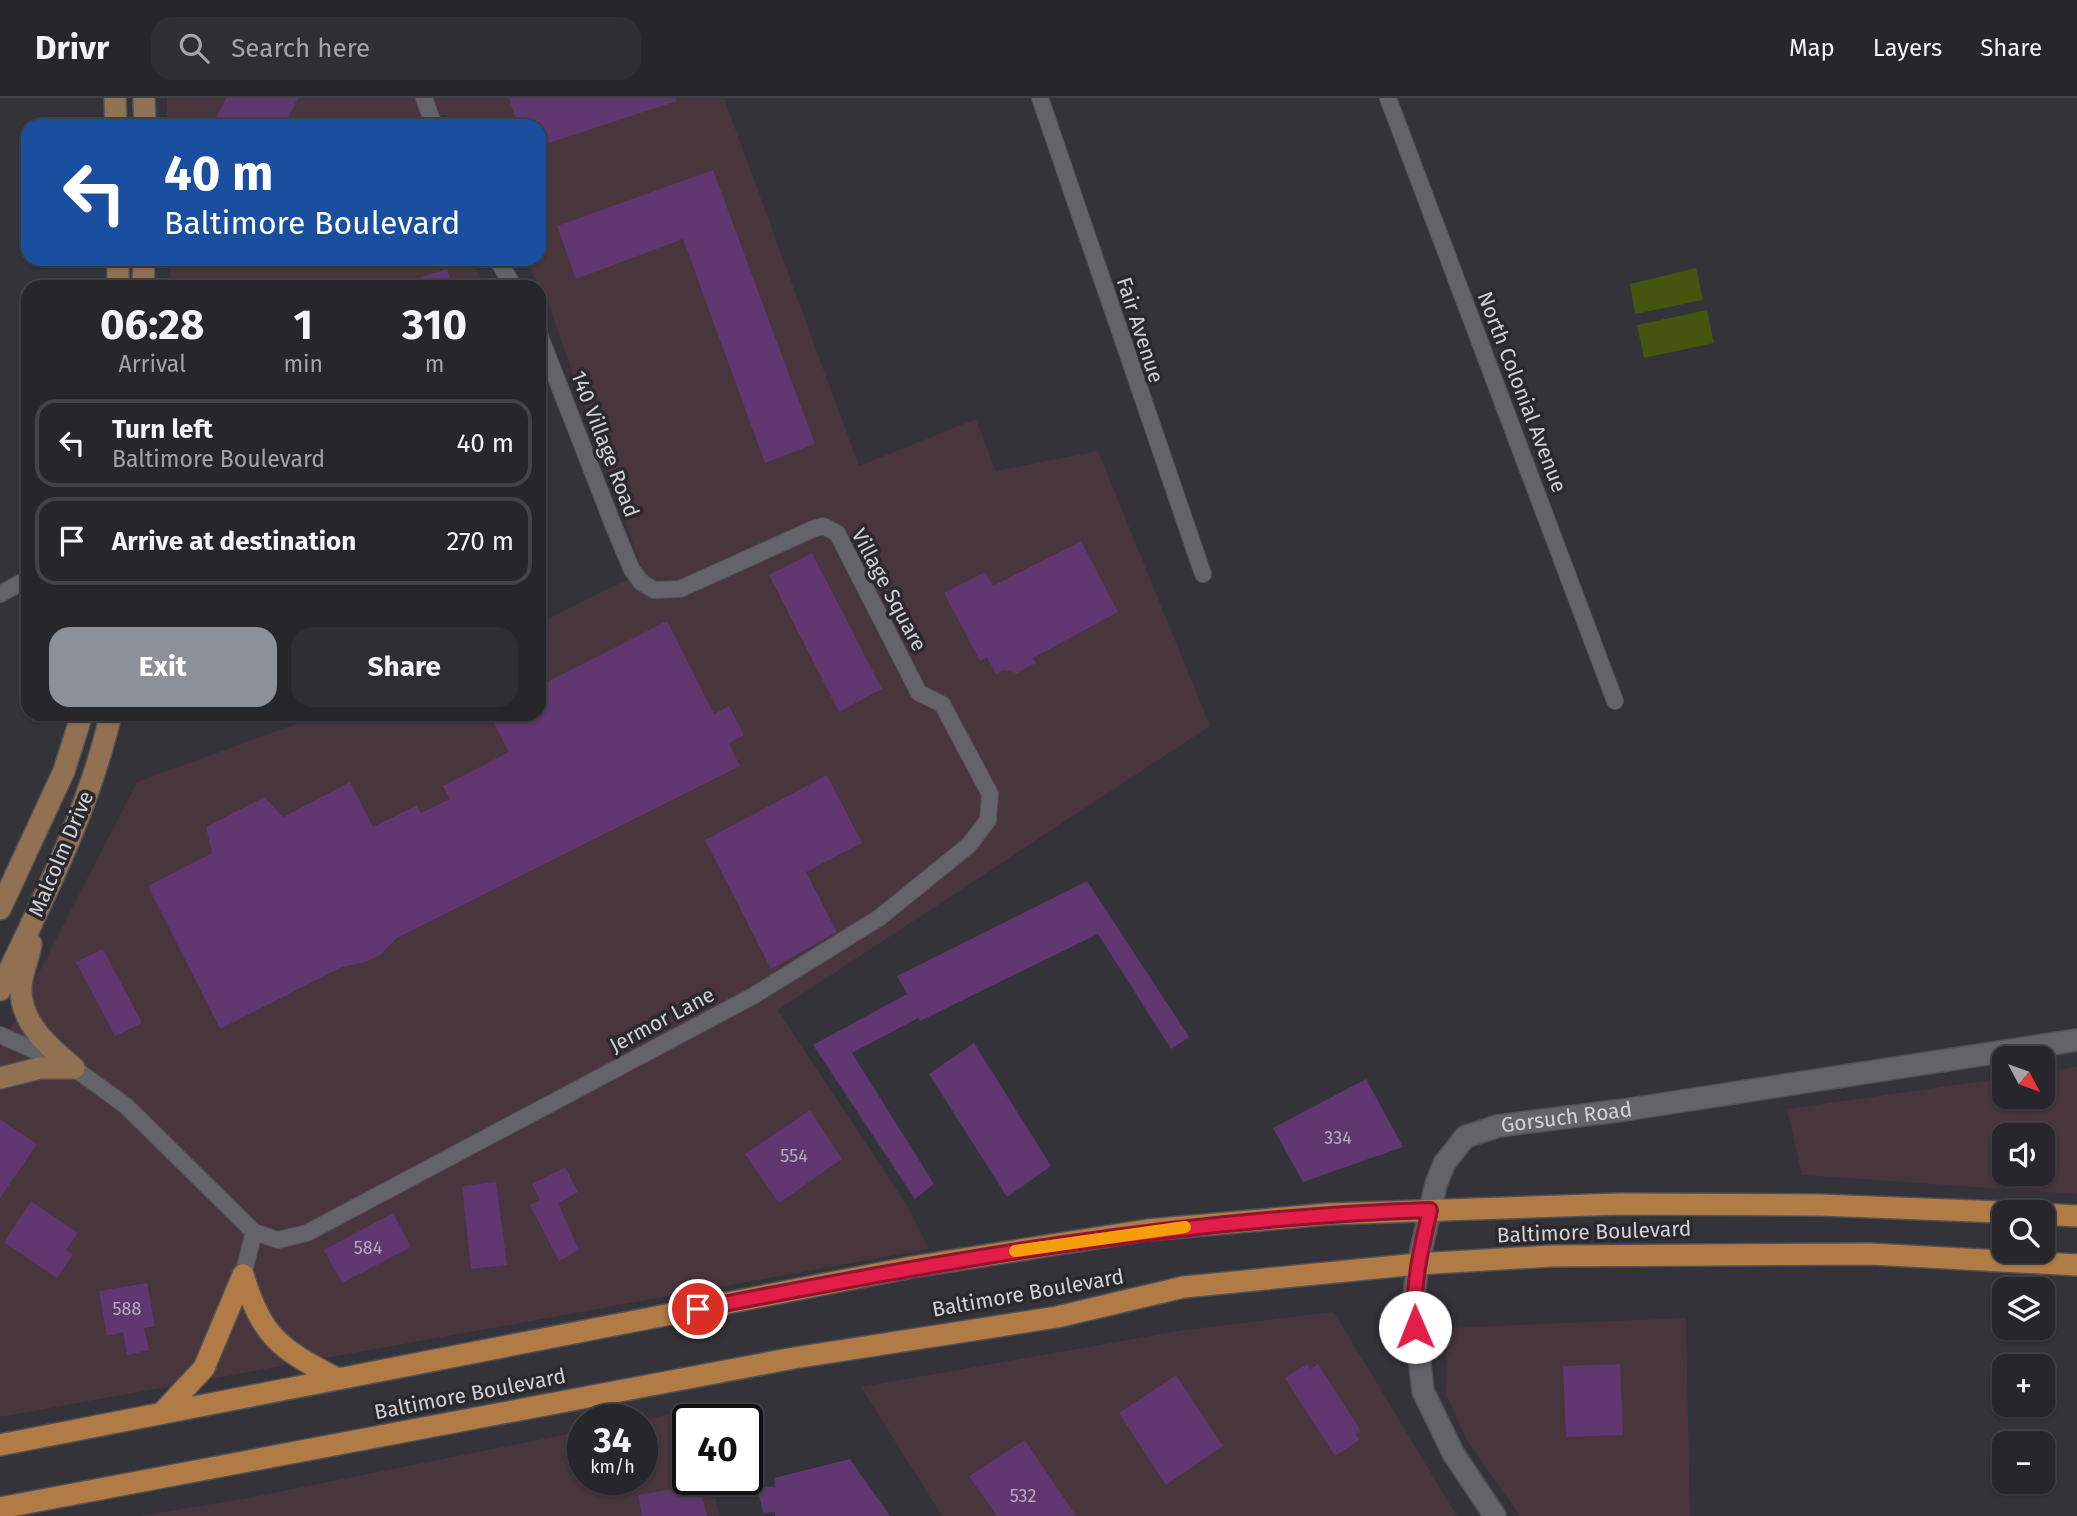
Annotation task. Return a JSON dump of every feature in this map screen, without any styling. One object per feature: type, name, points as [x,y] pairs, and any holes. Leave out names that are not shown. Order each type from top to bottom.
[{"type":"highway","name":"Baltimore Boulevard","points":[[0,1445],[912,1267],[1147,1230],[1328,1214],[1620,1204],[1820,1205],[1992,1212]]},
{"type":"highway","points":[[2055,1215],[2077,1216]]},
{"type":"highway","name":"Baltimore Boulevard","points":[[0,1508],[794,1358],[1057,1317],[1184,1287],[1418,1264],[1552,1256],[1871,1254],[2077,1265]]},
{"type":"highway","points":[[243,1275],[253,1307],[272,1337],[301,1359],[336,1378]]},
{"type":"highway","points":[[162,1413],[205,1368],[243,1275]]},
{"type":"main road","points":[[115,98],[116,119]]},
{"type":"main road","points":[[144,98],[145,119]]},
{"type":"main road","name":"Malcolm Drive","points":[[0,909],[64,771],[80,721]]},
{"type":"main road","name":"Malcolm Drive","points":[[0,990],[71,841],[89,796],[109,721]]},
{"type":"main road","points":[[34,917],[21,989],[30,1020],[41,1041],[74,1068]]},
{"type":"main road","points":[[0,1079],[40,1068],[74,1068]]},
{"type":"street","points":[[424,98],[432,119]]},
{"type":"street","name":"Fair Avenue","points":[[1040,98],[1203,574]]},
{"type":"street","name":"North Colonial Avenue","points":[[1388,98],[1615,701]]},
{"type":"street","name":"140 Village Road","points":[[546,352],[632,570]]},
{"type":"street","name":"Village Square","points":[[632,570],[641,582],[654,590],[680,589],[813,529],[831,529],[847,549],[919,693],[942,704],[964,746]]},
{"type":"street","points":[[0,594],[21,583]]},
{"type":"street","name":"Jermor Lane","points":[[254,1232],[278,1240],[307,1233],[753,996],[879,918],[969,845],[988,820],[990,794],[964,746]]},
{"type":"street","points":[[0,1035],[74,1068],[126,1105],[254,1232],[243,1275]]},
{"type":"street","name":"Gorsuch Road","points":[[1495,1516],[1453,1453],[1423,1391],[1413,1303],[1430,1210],[1444,1164],[1465,1137],[1481,1130],[2077,1040]]},
{"type":"shaded area","points":[[167,98],[724,98],[859,466],[976,419],[996,471],[1098,451],[1210,726],[778,1010],[908,1207],[929,1249],[0,1417],[0,1048],[137,782],[304,721],[546,721],[546,620],[643,572],[546,298],[546,280],[536,280],[529,266],[546,266],[546,119],[448,119],[446,114],[433,119],[167,119]]},
{"type":"shaded area","points":[[170,266],[474,266],[482,280],[171,280]]},
{"type":"shaded area","points":[[2077,1067],[2077,1194],[1802,1175],[1787,1109],[1992,1080],[1992,1110],[2054,1110],[2055,1070]]},
{"type":"shaded area","points":[[1334,1312],[1457,1516],[942,1516],[861,1387],[1184,1330]]},
{"type":"shaded area","points":[[1686,1318],[1690,1516],[1520,1516],[1466,1439],[1446,1394],[1447,1328]]},
{"type":"shaded area","points":[[672,1414],[672,1495],[715,1495],[719,1516],[139,1516],[243,1499],[567,1434],[567,1495],[658,1495],[658,1417]]},
{"type":"green space","points":[[1696,268],[1703,300],[1635,314],[1630,284]]},
{"type":"green space","points":[[1707,310],[1714,343],[1644,358],[1637,325]]},
{"type":"building","points":[[226,98],[298,98],[288,119],[216,119]]},
{"type":"building","points":[[509,98],[676,98],[677,101],[546,144],[546,119],[516,119]]},
{"type":"building","points":[[713,170],[815,444],[765,463],[683,239],[576,279],[557,226]]},
{"type":"building","points":[[447,269],[451,280],[413,280]]},
{"type":"building","points":[[1081,541],[1118,612],[1033,658],[1036,663],[1017,673],[1003,670],[996,674],[987,657],[980,661],[944,593],[985,572],[993,586]]},
{"type":"building","points":[[812,553],[882,689],[839,712],[769,575]]},
{"type":"building","points":[[667,621],[714,714],[729,706],[744,735],[729,743],[740,766],[397,938],[380,955],[366,962],[342,967],[220,1029],[148,886],[212,853],[206,827],[264,797],[283,817],[350,782],[373,827],[417,805],[421,813],[450,799],[443,786],[509,752],[493,721],[546,721],[546,682]]},
{"type":"building","points":[[827,775],[862,843],[806,872],[837,932],[771,969],[705,840]]},
{"type":"building","points":[[1087,881],[1189,1037],[1171,1049],[1098,934],[920,1021],[918,1018],[852,1053],[934,1184],[915,1199],[813,1045],[907,994],[897,976]]},
{"type":"building","points":[[103,949],[142,1023],[115,1036],[76,962]]},
{"type":"building","points":[[974,1043],[1051,1166],[1007,1197],[929,1074]]},
{"type":"building","points":[[1366,1079],[1403,1147],[1303,1182],[1273,1128]]},
{"type":"building","points":[[810,1110],[842,1159],[779,1203],[745,1154]]},
{"type":"building","points":[[0,1119],[37,1144],[0,1198]]},
{"type":"building","points":[[565,1167],[578,1192],[558,1203],[579,1250],[559,1261],[530,1205],[540,1200],[532,1184]]},
{"type":"building","points":[[496,1182],[507,1265],[471,1269],[462,1186]]},
{"type":"building","points":[[31,1201],[78,1233],[66,1250],[73,1254],[57,1278],[4,1242]]},
{"type":"building","points":[[393,1213],[411,1247],[342,1283],[324,1250]]},
{"type":"building","points":[[147,1283],[155,1326],[144,1328],[149,1350],[127,1355],[123,1332],[107,1336],[99,1291]]},
{"type":"building","points":[[1307,1364],[1310,1369],[1318,1364],[1361,1431],[1356,1434],[1359,1440],[1335,1456],[1285,1378]]},
{"type":"building","points":[[1620,1364],[1623,1435],[1566,1437],[1563,1366]]},
{"type":"building","points":[[1176,1375],[1223,1446],[1166,1485],[1119,1413]]},
{"type":"building","points":[[1025,1440],[1076,1516],[997,1516],[969,1476]]},
{"type":"building","points":[[850,1459],[890,1516],[775,1516],[775,1512],[763,1513],[759,1495],[763,1495],[763,1486],[775,1487],[774,1478]]},
{"type":"building","points":[[672,1490],[672,1495],[702,1495],[707,1516],[642,1516],[638,1495],[658,1495],[658,1492]]},
{"type":"slow traffic","points":[[1015,1251],[1147,1230],[1185,1227]]},
{"type":"route","points":[[698,1309],[912,1267],[1147,1230],[1328,1214],[1430,1210],[1413,1303],[1415,1327]]}]
